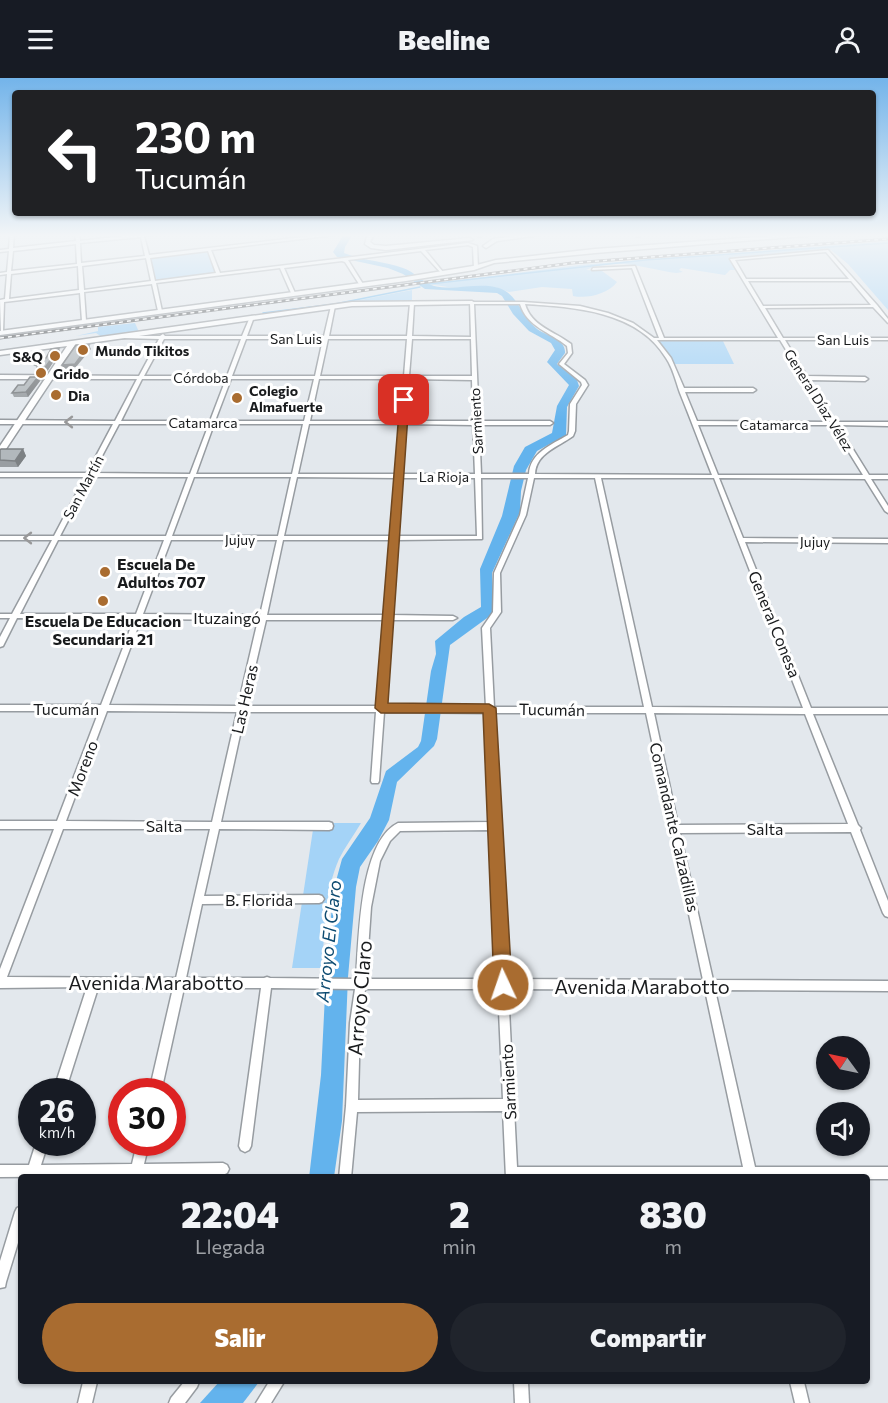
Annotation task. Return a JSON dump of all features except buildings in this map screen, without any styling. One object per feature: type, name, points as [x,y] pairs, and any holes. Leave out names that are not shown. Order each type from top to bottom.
[{"type":"street","points":[[40,296],[3,300],[1,333],[272,296]]},
{"type":"street","points":[[82,296],[84,321]]},
{"type":"street","points":[[157,296],[160,311]]},
{"type":"street","points":[[252,317],[247,306],[248,302],[279,296]]},
{"type":"street","name":"General Conesa","points":[[644,296],[658,339],[669,358],[696,423],[888,913]]},
{"type":"street","name":"General Díaz Vélez","points":[[755,296],[888,512]]},
{"type":"street","points":[[866,296],[888,322]]},
{"type":"street","points":[[0,353],[358,303],[520,303],[571,306],[594,311],[627,323],[658,339]]},
{"type":"street","points":[[375,781],[412,303]]},
{"type":"street","name":"Sarmiento","points":[[472,303],[480,538]]},
{"type":"street","points":[[520,303],[527,316],[569,345],[570,353],[561,364],[585,385],[573,404],[570,436],[541,453],[532,466],[529,476]]},
{"type":"street","points":[[198,306],[230,304],[234,307],[239,319]]},
{"type":"street","name":"Las Heras","points":[[158,1078],[333,306]]},
{"type":"street","points":[[761,307],[875,306]]},
{"type":"street","name":"Moreno","points":[[0,982],[252,317]]},
{"type":"street","name":"San Martín","points":[[0,644],[165,330]]},
{"type":"street","name":"San Luis","points":[[118,336],[473,338]]},
{"type":"street","name":"San Luis","points":[[658,339],[888,339]]},
{"type":"street","points":[[0,452],[71,342]]},
{"type":"street","name":"Córdoba","points":[[0,377],[474,378]]},
{"type":"street","points":[[806,378],[865,379]]},
{"type":"street","points":[[682,390],[753,390]]},
{"type":"street","name":"Catamarca","points":[[0,422],[550,423]]},
{"type":"street","name":"Catamarca","points":[[696,423],[888,424]]},
{"type":"street","name":"La Rioja","points":[[0,475],[888,477]]},
{"type":"street","name":"Sarmiento","points":[[512,1174],[486,628],[497,612],[497,573],[523,515],[531,484],[529,476]]},
{"type":"street","name":"Comandante Calzadillas","points":[[598,477],[750,1174]]},
{"type":"street","name":"Jujuy","points":[[0,538],[480,538]]},
{"type":"street","name":"Jujuy","points":[[742,540],[888,541]]},
{"type":"street","name":"Ituzaingó","points":[[0,616],[453,618]]},
{"type":"street","name":"Tucumán","points":[[0,708],[888,711]]},
{"type":"street","name":"Salta","points":[[0,825],[329,826]]},
{"type":"street","name":"Arroyo Claro","points":[[345,1174],[352,1106],[358,983],[370,883],[381,848],[398,827],[495,825]]},
{"type":"street","name":"Salta","points":[[675,829],[856,828]]},
{"type":"street","name":"B. Florida","points":[[199,900],[319,899]]},
{"type":"street","name":"Avenida Marabotto","points":[[0,982],[267,982],[710,987],[888,986]]},
{"type":"street","points":[[244,1146],[267,982]]},
{"type":"street","points":[[63,1078],[94,983]]},
{"type":"street","points":[[352,1106],[509,1105]]},
{"type":"street","points":[[32,1174],[38,1156]]},
{"type":"street","points":[[136,1173],[140,1156]]},
{"type":"street","points":[[0,1171],[32,1174],[223,1169]]},
{"type":"street","points":[[819,1174],[888,1173]]},
{"type":"street","points":[[0,1281],[18,1222]]},
{"type":"street","points":[[85,1403],[90,1384]]},
{"type":"street","points":[[176,1403],[190,1384]]},
{"type":"street","points":[[263,1403],[276,1384]]},
{"type":"street","points":[[521,1384],[522,1403]]},
{"type":"street","points":[[797,1384],[802,1403]]},
{"type":"shaded area","points":[[382,296],[412,296],[412,302],[355,301]]},
{"type":"shaded area","name":"Arroyo El Claro","points":[[502,296],[512,296],[536,328],[562,344],[565,353],[557,364],[577,380],[579,386],[567,407],[566,435],[537,451],[526,470],[521,491],[520,512],[492,573],[494,613],[450,645],[437,739],[434,746],[397,782],[389,820],[360,867],[356,887],[348,977],[342,1121],[334,1174],[309,1174],[321,1075],[332,906],[342,859],[370,818],[386,771],[418,747],[421,741],[431,671],[436,654],[435,641],[464,617],[481,607],[480,569],[502,516],[514,466],[525,447],[552,433],[557,406],[569,385],[547,362],[555,350],[551,343],[529,331],[513,314]]},
{"type":"shaded area","points":[[876,296],[888,296],[888,310]]},
{"type":"shaded area","points":[[135,323],[139,332],[102,337],[96,333],[76,336],[98,331],[98,327]]},
{"type":"shaded area","points":[[722,339],[734,364],[674,364],[659,340]]},
{"type":"shaded area","points":[[314,823],[361,823],[339,859],[330,885],[322,968],[292,968]]},
{"type":"shaded area","points":[[217,1384],[257,1384],[243,1403],[200,1403]]},
{"type":"waterway","points":[[263,313],[335,304],[376,296]]},
{"type":"railway","points":[[0,338],[322,296]]},
{"type":"place","name":"Mundo Tikitos","points":[[83,350]]},
{"type":"place","name":"S&Q","points":[[55,356]]},
{"type":"place","name":"Grido","points":[[41,373]]},
{"type":"place","name":"Dia","points":[[56,395]]},
{"type":"place","name":"Colegio Almafuerte","points":[[237,398]]},
{"type":"place","name":"Escuela De Adultos 707","points":[[105,572]]},
{"type":"place","name":"Escuela De Educacion Secundaria 21","points":[[103,601]]},
{"type":"route","points":[[404,400],[381,708],[489,708],[503,985]]}]
